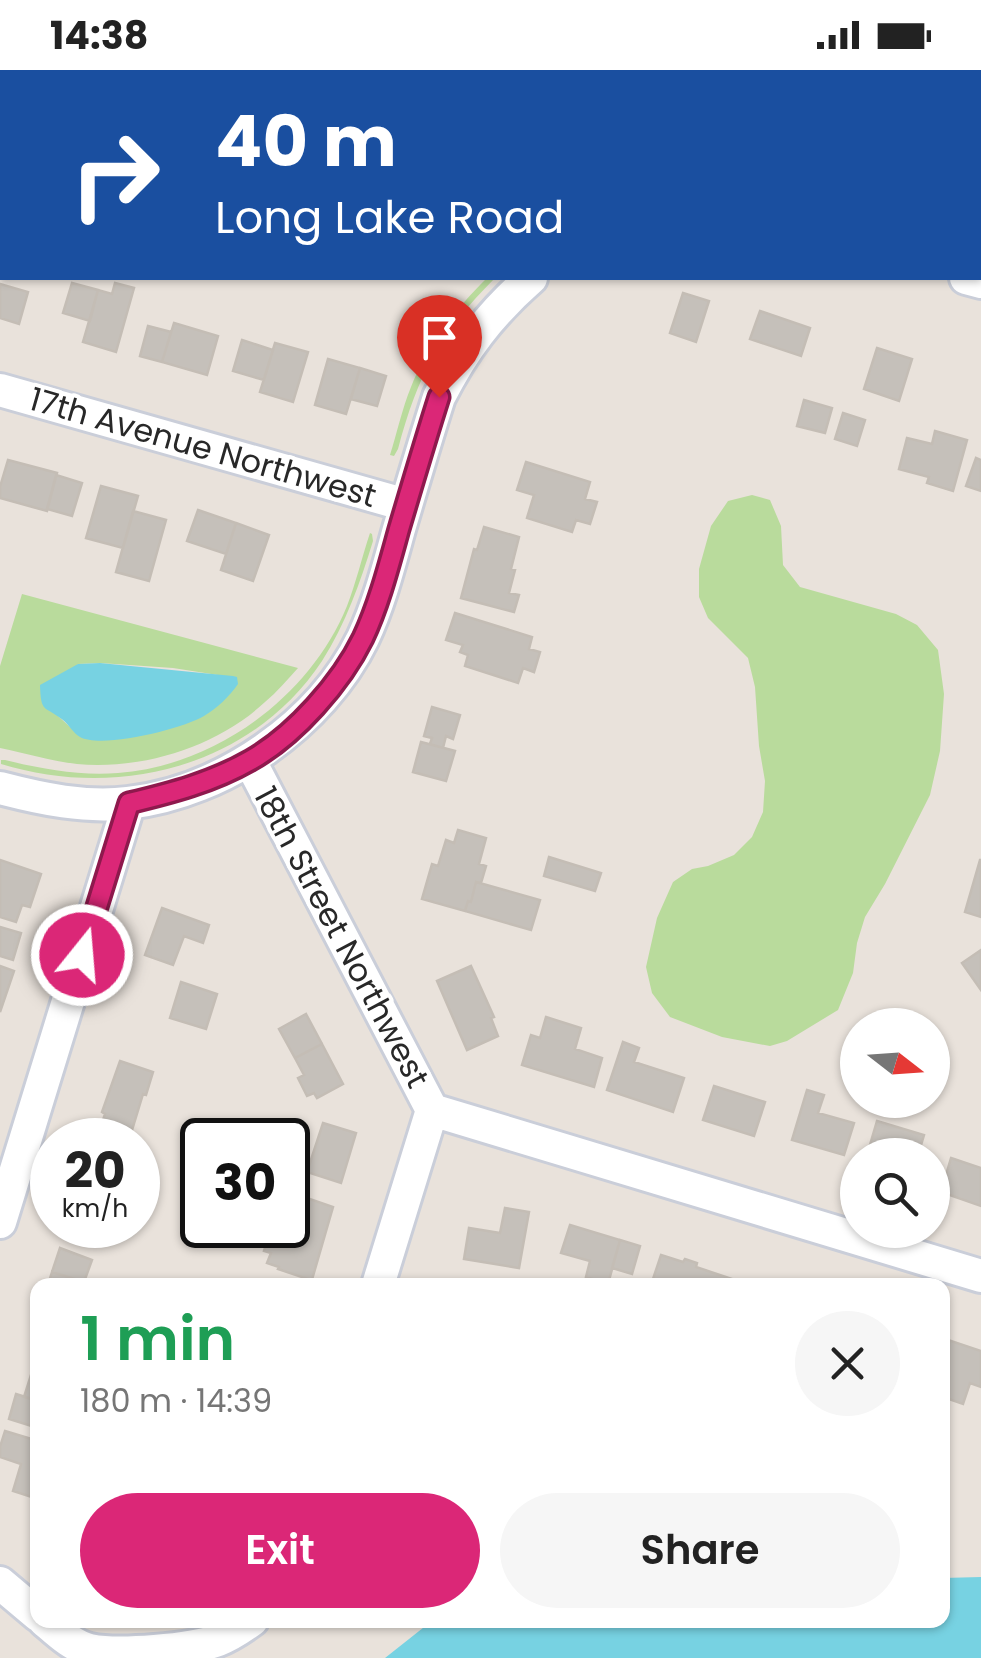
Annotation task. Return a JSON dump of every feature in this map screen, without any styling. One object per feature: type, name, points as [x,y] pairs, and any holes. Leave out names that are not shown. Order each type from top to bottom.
[{"type":"street","points":[[0,788],[44,800],[129,803],[175,792],[250,761],[292,729],[346,668],[364,636],[439,397],[453,370],[494,312],[529,280]]},
{"type":"street","name":"17th Avenue Northwest","points":[[0,390],[406,505]]},
{"type":"street","name":"18th Street Northwest","points":[[250,761],[432,1110],[380,1278]]},
{"type":"street","points":[[0,1222],[129,803]]},
{"type":"street","points":[[432,1110],[981,1276]]},
{"type":"street","points":[[0,1583],[30,1608]]},
{"type":"street","points":[[53,1628],[88,1650],[117,1652],[214,1642],[242,1628]]},
{"type":"green space","points":[[485,280],[493,280],[459,317],[433,356],[398,449],[394,456],[390,455],[408,395],[425,357],[464,302]]},
{"type":"green space","points":[[752,495],[770,500],[781,526],[783,565],[800,587],[896,614],[917,625],[938,650],[944,694],[940,751],[930,795],[865,917],[853,973],[838,1010],[787,1041],[770,1046],[722,1037],[670,1017],[652,993],[646,967],[657,918],[673,882],[692,869],[734,855],[752,837],[763,812],[765,781],[748,658],[708,618],[699,597],[699,569],[711,526],[728,501]]},
{"type":"green space","points":[[370,533],[373,541],[363,572],[331,647],[293,697],[259,727],[221,750],[179,766],[136,775],[91,778],[1,764],[5,760],[89,774],[154,768],[190,757],[255,721],[284,697],[331,639],[347,606]]},
{"type":"green space","points":[[22,594],[298,668],[274,694],[225,732],[152,759],[102,765],[67,763],[0,748],[0,666]],"holes":[[[78,664],[173,668],[237,678],[81,737],[58,716]]]},
{"type":"water","points":[[78,664],[233,676],[238,684],[218,706],[193,721],[142,736],[91,740],[78,736],[45,708],[40,685]]},
{"type":"water","points":[[981,1577],[981,1658],[385,1658],[423,1628],[950,1628],[950,1578]]},
{"type":"building","points":[[72,283],[98,290],[90,321],[63,313]]},
{"type":"building","points":[[115,283],[134,288],[116,352],[83,342],[98,290],[112,294]]},
{"type":"building","points":[[0,284],[28,292],[19,324],[0,318]]},
{"type":"building","points":[[683,293],[709,301],[696,342],[670,333]]},
{"type":"building","points":[[760,311],[810,328],[801,356],[750,339]]},
{"type":"building","points":[[174,323],[218,336],[207,375],[162,362]]},
{"type":"building","points":[[148,326],[171,332],[162,362],[140,356]]},
{"type":"building","points":[[242,340],[273,350],[264,380],[233,371]]},
{"type":"building","points":[[275,343],[308,352],[293,402],[260,392]]},
{"type":"building","points":[[877,348],[912,359],[899,401],[864,389]]},
{"type":"building","points":[[328,359],[360,368],[346,414],[315,405]]},
{"type":"building","points":[[360,368],[386,376],[377,406],[351,399]]},
{"type":"building","points":[[804,400],[832,408],[825,433],[797,426]]},
{"type":"building","points":[[843,413],[865,420],[857,446],[835,439]]},
{"type":"building","points":[[935,431],[967,440],[953,491],[927,483],[929,477],[899,469],[907,438],[932,444]]},
{"type":"building","points":[[976,458],[981,460],[981,491],[966,486]]},
{"type":"building","points":[[8,460],[57,473],[47,511],[0,498]]},
{"type":"building","points":[[526,462],[590,482],[585,499],[597,502],[590,524],[576,520],[572,532],[527,518],[534,495],[517,490]]},
{"type":"building","points":[[56,475],[82,483],[72,516],[47,509]]},
{"type":"building","points":[[101,486],[138,496],[123,548],[86,538]]},
{"type":"building","points":[[198,510],[236,523],[226,554],[187,541]]},
{"type":"building","points":[[133,511],[166,520],[149,581],[116,572]]},
{"type":"building","points":[[236,523],[269,535],[253,581],[221,570]]},
{"type":"building","points":[[484,527],[519,537],[509,593],[519,595],[514,612],[461,598]]},
{"type":"building","points":[[455,613],[532,637],[529,649],[540,652],[534,672],[523,668],[518,683],[465,666],[468,655],[460,652],[463,645],[446,640]]},
{"type":"building","points":[[432,707],[460,715],[453,739],[446,736],[443,748],[430,744],[432,738],[424,736]]},
{"type":"building","points":[[421,742],[455,751],[446,781],[413,772]]},
{"type":"building","points":[[458,830],[486,838],[479,864],[486,866],[465,911],[422,899],[432,864],[438,866],[446,840],[454,843]]},
{"type":"building","points":[[549,857],[601,873],[595,891],[544,876]]},
{"type":"building","points":[[0,860],[41,874],[30,907],[22,905],[16,922],[0,917]]},
{"type":"building","points":[[981,860],[981,917],[965,912]]},
{"type":"building","points":[[476,882],[540,900],[531,930],[465,911]]},
{"type":"building","points":[[162,908],[209,925],[203,943],[184,936],[173,965],[145,955]]},
{"type":"building","points":[[0,927],[21,933],[13,960],[0,956]]},
{"type":"building","points":[[981,950],[981,990],[962,963]]},
{"type":"building","points":[[0,966],[14,971],[0,1012]]},
{"type":"building","points":[[471,966],[494,1017],[491,1018],[498,1036],[467,1050],[437,981]]},
{"type":"building","points":[[181,982],[217,994],[206,1029],[170,1018]]},
{"type":"building","points":[[306,1014],[322,1044],[295,1058],[279,1029]]},
{"type":"building","points":[[546,1017],[581,1028],[575,1049],[602,1058],[594,1087],[522,1065],[531,1035],[540,1038]]},
{"type":"building","points":[[623,1042],[639,1048],[634,1062],[684,1078],[673,1112],[607,1090]]},
{"type":"building","points":[[322,1044],[343,1084],[317,1098],[314,1093],[307,1096],[298,1078],[304,1075],[295,1058]]},
{"type":"building","points":[[120,1061],[153,1072],[136,1118],[104,1118],[102,1112]]},
{"type":"building","points":[[714,1086],[765,1102],[754,1136],[703,1120]]},
{"type":"building","points":[[807,1090],[824,1095],[818,1113],[854,1123],[849,1138],[840,1138],[840,1154],[792,1140]]},
{"type":"building","points":[[877,1121],[924,1135],[923,1138],[872,1138]]},
{"type":"building","points":[[323,1123],[356,1133],[341,1183],[310,1173]]},
{"type":"building","points":[[951,1158],[981,1168],[981,1206],[950,1195]]},
{"type":"building","points":[[310,1199],[333,1207],[312,1278],[267,1263],[271,1253],[264,1251],[310,1248]]},
{"type":"building","points":[[505,1208],[529,1212],[519,1268],[464,1259],[469,1228],[500,1233]]},
{"type":"building","points":[[570,1225],[620,1240],[610,1278],[586,1277],[590,1261],[561,1253]]},
{"type":"building","points":[[620,1240],[640,1246],[632,1274],[612,1268]]},
{"type":"building","points":[[60,1248],[92,1260],[85,1278],[52,1272]]},
{"type":"building","points":[[661,1255],[697,1263],[696,1267],[729,1278],[653,1278]]},
{"type":"building","points":[[52,1272],[71,1278],[50,1278]]},
{"type":"building","points":[[950,1341],[981,1351],[981,1387],[970,1383],[963,1404],[950,1399]]},
{"type":"building","points":[[16,1394],[30,1398],[30,1426],[9,1419]]},
{"type":"building","points":[[5,1431],[30,1439],[30,1496],[13,1491],[21,1464],[0,1457]]},
{"type":"route","points":[[82,955],[129,803],[175,792],[250,761],[292,729],[346,668],[364,636],[386,575],[439,397]]}]
